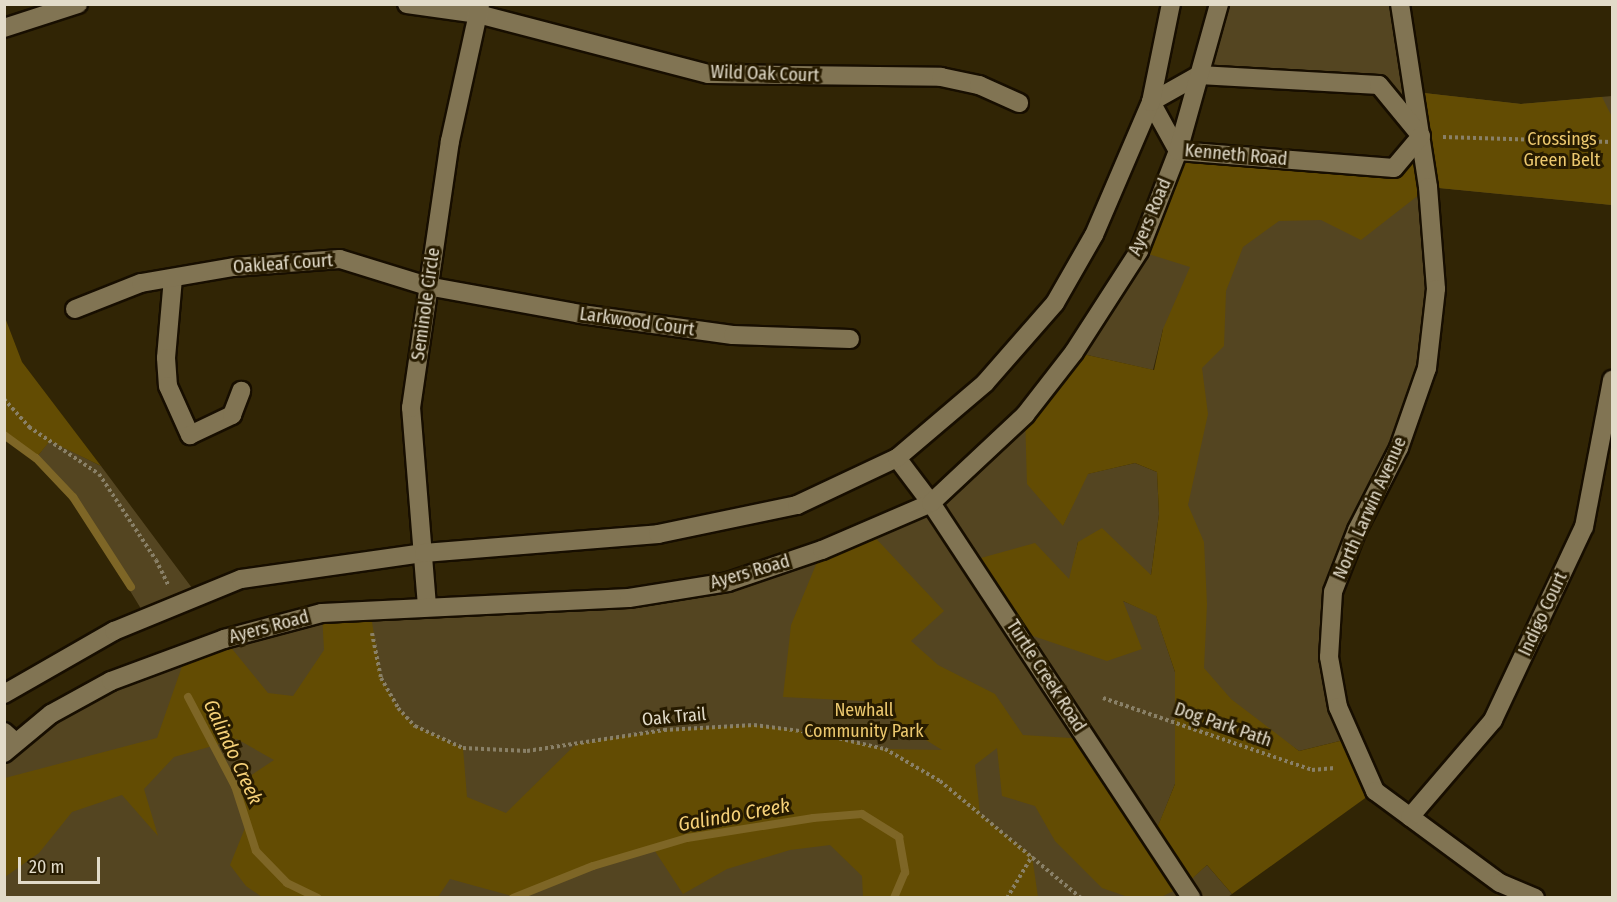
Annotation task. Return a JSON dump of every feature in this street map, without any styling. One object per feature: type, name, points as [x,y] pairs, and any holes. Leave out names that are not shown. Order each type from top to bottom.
[{"type":"street","points":[[4,28],[78,4]]},
{"type":"street","name":"Wild Oak Court","points":[[407,4],[479,9],[708,74],[941,77],[979,85],[1019,103]]},
{"type":"street","points":[[4,694],[114,631],[241,579],[424,553],[658,534],[797,505],[897,458],[986,383],[1055,303],[1094,235],[1151,102],[1171,4]]},
{"type":"street","name":"Ayers Road","points":[[8,742],[51,714],[111,681],[224,639],[322,614],[427,606],[629,597],[728,582],[822,550],[931,503],[1025,415],[1074,352],[1139,250],[1178,151],[1219,4]]},
{"type":"street","name":"North Larwin Avenue","points":[[1400,4],[1421,136],[1436,289],[1427,368],[1399,448],[1357,530],[1333,592],[1329,657],[1338,707],[1375,791],[1500,883],[1535,897]]},
{"type":"street","name":"Seminole Circle","points":[[427,606],[411,408],[427,286],[450,141],[479,9]]},
{"type":"street","points":[[1151,102],[1199,75],[1379,84],[1421,136]]},
{"type":"street","name":"Kenneth Road","points":[[1151,102],[1178,151],[1394,168],[1421,136]]},
{"type":"street","name":"Oakleaf Court","points":[[75,309],[141,284],[172,278],[234,267],[340,260],[427,286]]},
{"type":"street","points":[[172,278],[166,358],[168,386],[190,435],[232,415],[241,391]]},
{"type":"street","name":"Larkwood Court","points":[[427,286],[581,314],[733,335],[850,339]]},
{"type":"street","name":"Indigo Court","points":[[1410,818],[1493,720],[1584,527],[1612,380]]},
{"type":"street","name":"Turtle Creek Road","points":[[897,458],[931,503],[1191,897]]},
{"type":"path","points":[[1421,136],[1612,142]]},
{"type":"path","points":[[4,399],[29,427],[99,474],[156,560],[177,605]]},
{"type":"path","name":"Oak Trail","points":[[370,610],[381,678],[398,708],[415,726],[454,744],[527,751],[664,730],[754,725],[816,733],[885,749],[940,781],[1081,897]]},
{"type":"path","name":"Dog Park Path","points":[[1103,698],[1312,770],[1335,768]]},
{"type":"path","points":[[1007,897],[1032,856]]},
{"type":"green space","name":"Crossings Green Belt","points":[[1219,5],[1400,5],[1415,92],[1521,104],[1612,96],[1612,205],[1429,187],[1427,368],[1333,592],[1329,657],[1352,738],[1299,751],[1184,672],[1163,329],[1153,370],[1074,352],[1139,251],[1394,168],[1421,136],[1379,85],[1199,75]]},
{"type":"green space","name":"Crossings Green Belt","points":[[1415,92],[1521,104],[1602,97],[1612,117],[1612,205],[1429,187],[1361,240],[1321,220],[1279,221],[1243,247],[1226,291],[1224,346],[1202,368],[1208,414],[1188,505],[1204,542],[1207,604],[1204,668],[1231,699],[1299,751],[1352,738],[1375,791],[1232,894],[1207,865],[1184,886],[1161,897],[1128,897],[1102,888],[1055,841],[1035,806],[1002,796],[997,748],[975,765],[980,814],[1032,856],[1038,897],[863,897],[862,876],[830,845],[790,850],[727,869],[683,894],[653,848],[515,897],[450,879],[438,897],[262,897],[246,886],[230,865],[247,823],[235,786],[274,760],[237,739],[174,757],[144,789],[158,836],[122,795],[72,812],[39,853],[5,877],[5,778],[157,738],[187,652],[224,639],[268,693],[293,696],[324,650],[322,613],[370,610],[381,677],[398,708],[415,726],[463,748],[467,797],[506,813],[576,744],[664,730],[754,725],[816,733],[885,749],[942,750],[864,701],[783,697],[791,625],[822,550],[868,530],[944,611],[911,641],[938,665],[995,694],[1023,735],[1087,739],[1153,838],[1175,784],[1175,672],[1156,616],[1123,601],[1142,649],[1107,661],[1015,630],[970,561],[1035,543],[1069,579],[1078,542],[1102,528],[1151,575],[1159,514],[1157,472],[1135,463],[1088,474],[1063,526],[1027,484],[1025,415],[1074,352],[1154,370],[1163,329],[1190,267],[1139,251],[1178,151],[1394,168],[1421,136]]},
{"type":"green space","points":[[4,315],[22,362],[101,466],[50,441],[36,458],[5,435]]},
{"type":"green space","name":"Newhall Community Park","points":[[1025,415],[1063,525],[1087,474],[1135,463],[1157,472],[1159,514],[1151,575],[1078,542],[1070,580],[970,561],[1123,601],[1156,615],[1175,672],[1175,784],[1153,839],[1184,885],[1207,865],[1232,894],[1228,897],[5,898],[5,753],[111,681],[322,613],[728,582],[931,503]]},
{"type":"green space","points":[[50,440],[101,466],[198,596],[146,617],[73,497],[36,458]]},
{"type":"waterway","name":"Galindo Creek","points":[[4,435],[36,458],[73,497],[131,587]]},
{"type":"waterway","name":"Galindo Creek","points":[[188,697],[235,786],[256,851],[287,883],[318,898]]},
{"type":"waterway","name":"Galindo Creek","points":[[513,898],[593,866],[687,838],[813,818],[862,814],[899,837],[905,872],[894,898]]}]
